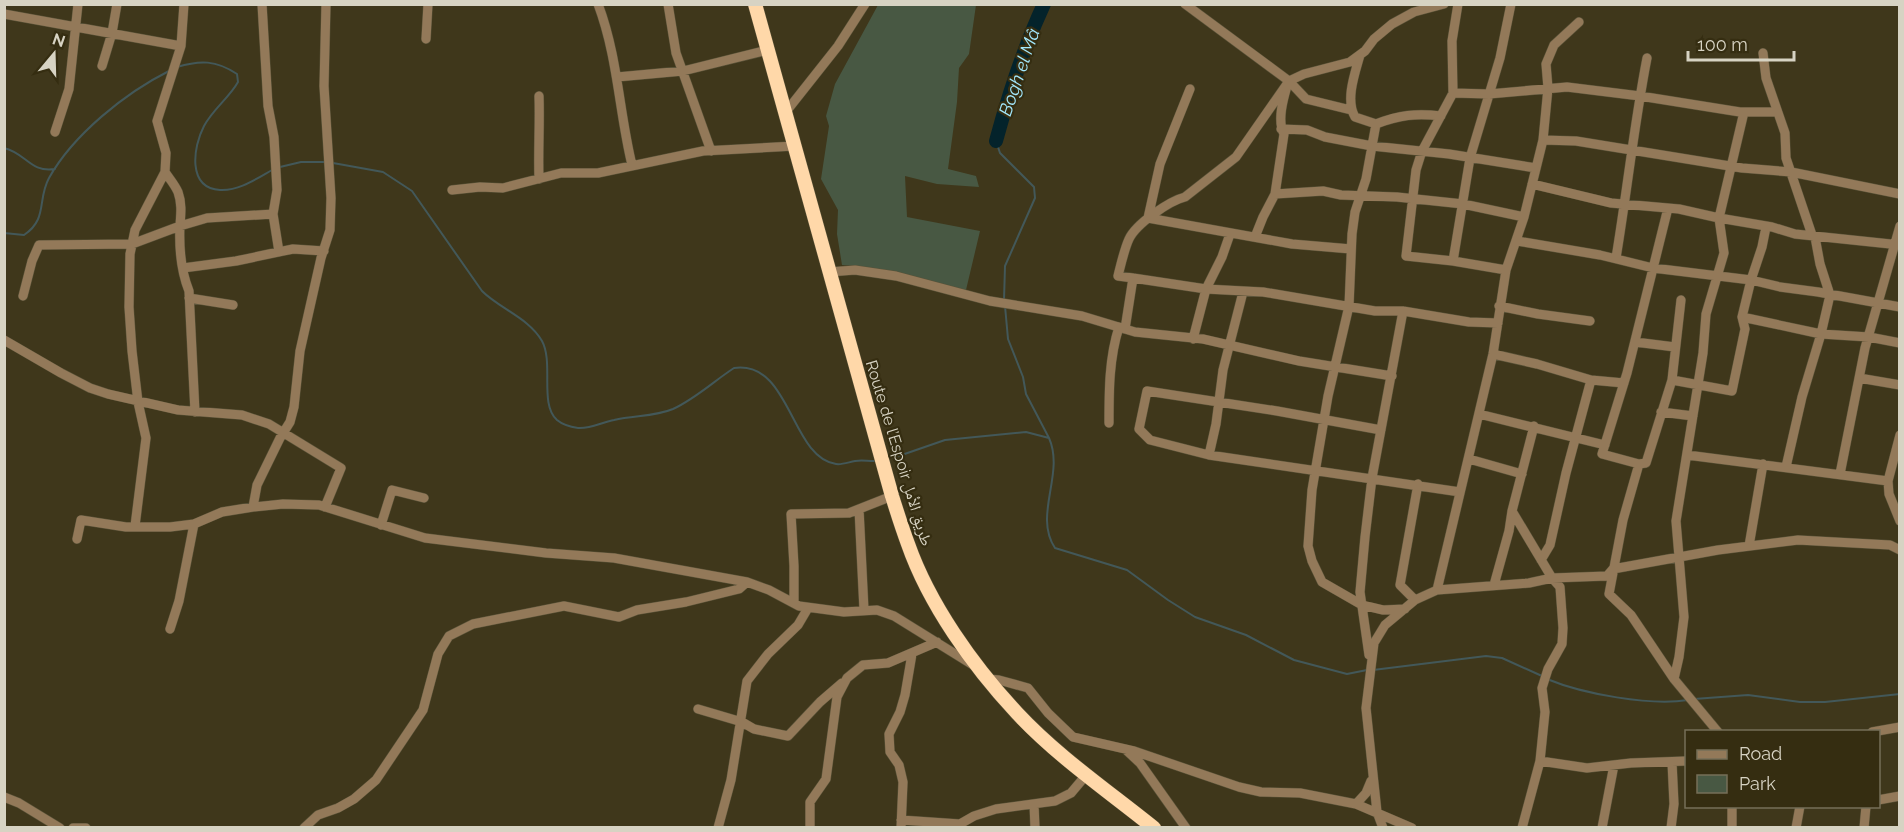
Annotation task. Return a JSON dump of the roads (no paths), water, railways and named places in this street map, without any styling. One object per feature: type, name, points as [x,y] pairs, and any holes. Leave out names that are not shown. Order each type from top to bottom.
[{"type":"highway","name":"Route de l’Espoir طريق الأمل","points":[[755,4],[892,496],[908,545],[920,572],[943,614],[984,675],[1017,713],[1045,740],[1154,828]]},
{"type":"street","points":[[55,132],[69,89],[78,4]]},
{"type":"street","points":[[102,66],[112,33],[117,4]]},
{"type":"street","points":[[135,526],[146,438],[138,402],[129,307],[132,244],[135,230],[165,172],[166,153],[157,121],[181,46],[184,4]]},
{"type":"street","points":[[262,4],[268,106],[274,137],[276,179],[273,214],[279,252]]},
{"type":"street","points":[[253,507],[257,485],[290,422],[294,407],[300,351],[330,230],[331,198],[324,86],[326,4]]},
{"type":"street","points":[[426,39],[428,4]]},
{"type":"street","points":[[598,4],[609,33],[625,136],[632,165]]},
{"type":"street","points":[[668,4],[676,53],[711,151]]},
{"type":"street","points":[[1185,4],[1289,81],[1306,99],[1351,110]]},
{"type":"street","points":[[1444,4],[1414,12],[1392,24],[1374,39],[1365,51],[1350,62],[1304,74],[1289,81],[1236,158],[1185,197],[1175,199],[1148,218],[1130,237],[1118,276],[1206,289],[1263,292],[1375,311],[1402,311],[1469,322],[1498,323]]},
{"type":"street","points":[[1458,4],[1452,41],[1453,93],[1422,151],[1416,170],[1406,256],[1506,270]]},
{"type":"street","points":[[1453,261],[1470,158],[1500,58],[1510,4]]},
{"type":"street","points":[[785,113],[838,46],[862,6]]},
{"type":"street","points":[[4,14],[181,46]]},
{"type":"street","points":[[1437,590],[1493,354],[1506,270],[1517,242],[1543,140],[1548,88],[1546,64],[1554,45],[1579,22]]},
{"type":"street","points":[[617,77],[684,71],[768,50]]},
{"type":"street","points":[[1763,53],[1766,78],[1785,133],[1786,158],[1812,235],[1815,237],[1820,264],[1830,295],[1802,397],[1786,467]]},
{"type":"street","points":[[1360,55],[1353,78],[1351,110],[1355,117],[1376,124],[1395,116],[1420,114],[1441,116]]},
{"type":"street","points":[[1616,258],[1647,58]]},
{"type":"street","points":[[1256,237],[1275,194],[1284,134],[1281,129],[1283,102],[1289,81]]},
{"type":"street","points":[[1453,93],[1490,94],[1567,87],[1640,96],[1685,105],[1744,112],[1776,112]]},
{"type":"street","points":[[1148,218],[1160,164],[1190,89]]},
{"type":"street","points":[[538,96],[541,131],[539,179]]},
{"type":"street","points":[[1674,679],[1684,617],[1676,521],[1698,385],[1706,314],[1724,253],[1719,219],[1744,112]]},
{"type":"street","points":[[1376,124],[1366,179],[1355,212],[1349,306],[1315,471],[1308,546],[1322,582],[1362,605],[1383,610],[1405,609]]},
{"type":"street","points":[[1281,129],[1307,130],[1325,137],[1372,146],[1536,168]]},
{"type":"street","points":[[1543,140],[1576,141],[1731,166],[1791,172],[1899,194]]},
{"type":"street","points":[[452,190],[480,187],[502,188],[561,173],[598,172],[711,151],[795,146]]},
{"type":"street","points":[[165,172],[178,192],[182,210],[180,226],[183,268],[189,298],[195,412]]},
{"type":"street","points":[[1532,184],[1611,203],[1668,208],[1815,237],[1897,245]]},
{"type":"street","points":[[1275,194],[1314,191],[1341,195],[1361,194],[1463,204],[1524,217]]},
{"type":"street","points":[[1668,208],[1635,342],[1602,454],[1639,464],[1646,463],[1672,380],[1681,300]]},
{"type":"street","points":[[23,296],[32,261],[39,245],[132,244],[207,218],[273,214]]},
{"type":"street","points":[[1148,218],[1292,244],[1351,249]]},
{"type":"street","points":[[1840,474],[1859,378],[1877,305],[1897,245],[1899,226]]},
{"type":"street","points":[[1672,380],[1731,391],[1745,329],[1743,317],[1750,280],[1762,247],[1766,227]]},
{"type":"street","points":[[1193,339],[1206,289],[1222,257],[1230,234]]},
{"type":"street","points":[[1517,242],[1616,258],[1653,268],[1750,280],[1877,305],[1899,307]]},
{"type":"street","points":[[183,268],[217,264],[293,249],[324,251]]},
{"type":"street","points":[[829,272],[855,270],[896,276],[961,294],[1082,316],[1122,328],[1193,339],[1299,361],[1392,375]]},
{"type":"street","points":[[1109,423],[1114,343],[1122,328],[1133,278]]},
{"type":"street","points":[[1209,455],[1216,424],[1223,370],[1244,292]]},
{"type":"street","points":[[189,298],[233,305]]},
{"type":"street","points":[[1499,306],[1590,321]]},
{"type":"street","points":[[1371,670],[1360,592],[1372,478],[1402,311]]},
{"type":"street","points":[[1743,317],[1821,334],[1869,337],[1899,343]]},
{"type":"street","points":[[4,340],[90,388],[138,402],[195,412],[242,415],[269,424],[341,468],[326,507]]},
{"type":"street","points":[[1635,342],[1675,347]]},
{"type":"street","points":[[1493,354],[1591,380],[1624,383]]},
{"type":"street","points":[[1859,378],[1899,385]]},
{"type":"street","points":[[1541,560],[1550,545],[1591,380]]},
{"type":"street","points":[[1381,430],[1147,391],[1139,429],[1150,440],[1209,455],[1460,492]]},
{"type":"street","points":[[1661,412],[1693,416]]},
{"type":"street","points":[[1479,414],[1605,445]]},
{"type":"street","points":[[1494,585],[1534,426]]},
{"type":"street","points":[[1899,435],[1896,465],[1888,481],[1889,494],[1899,521]]},
{"type":"street","points":[[1687,455],[1888,481]]},
{"type":"street","points":[[1468,459],[1522,474]]},
{"type":"street","points":[[1639,464],[1623,520],[1609,594],[1631,615],[1674,679],[1716,730]]},
{"type":"street","points":[[1749,546],[1763,465]]},
{"type":"street","points":[[1415,600],[1400,585],[1418,484]]},
{"type":"street","points":[[381,525],[392,490],[424,498]]},
{"type":"street","points":[[794,603],[791,514],[849,513],[892,496]]},
{"type":"street","points":[[77,539],[81,520],[126,527],[170,527],[194,524],[222,512],[253,507],[283,504],[319,505],[425,538],[455,543],[614,558],[747,582],[808,608],[844,612],[877,610],[894,616],[937,642],[984,675],[1028,688],[1048,713],[1073,737],[1125,749],[1261,792],[1300,794],[1356,804],[1412,828]]},
{"type":"street","points":[[859,508],[864,609]]},
{"type":"street","points":[[1512,511],[1552,578],[1560,587],[1563,628],[1562,644],[1548,669],[1542,688],[1545,712],[1540,761],[1525,827]]},
{"type":"street","points":[[170,629],[179,602],[194,524]]},
{"type":"street","points":[[1383,828],[1377,812],[1372,779],[1366,708],[1374,643],[1384,626],[1415,600],[1437,590],[1529,583],[1552,578],[1607,576],[1613,569],[1718,550],[1798,540],[1890,545],[1899,550]]},
{"type":"street","points":[[304,828],[318,814],[338,808],[354,799],[376,780],[423,710],[438,654],[449,636],[473,624],[564,606],[618,617],[637,610],[687,602],[739,589],[747,582]]},
{"type":"street","points":[[718,828],[731,780],[747,681],[768,654],[798,625],[808,608]]},
{"type":"street","points":[[698,709],[742,722],[754,729],[788,736],[820,702],[863,665],[888,663],[937,642]]},
{"type":"street","points":[[912,654],[902,704],[889,734],[890,752],[898,765],[903,782],[901,824],[960,824],[974,816],[996,809],[1055,801],[1071,793],[1087,774]]},
{"type":"street","points":[[810,828],[810,802],[826,779],[837,697],[847,678]]},
{"type":"street","points":[[1880,731],[1899,727]]},
{"type":"street","points":[[1125,749],[1140,763],[1186,828]]},
{"type":"street","points":[[1540,761],[1575,768],[1685,761]]},
{"type":"street","points":[[1671,828],[1674,804],[1672,762]]},
{"type":"street","points":[[1602,828],[1614,765]]},
{"type":"street","points":[[1356,804],[1366,793],[1372,779]]},
{"type":"street","points":[[1880,800],[1899,796]]},
{"type":"street","points":[[4,797],[19,803],[60,828]]},
{"type":"street","points":[[1034,804],[1035,828]]},
{"type":"street","points":[[1732,808],[1732,828]]},
{"type":"street","points":[[1796,828],[1800,808]]},
{"type":"street","points":[[1864,828],[1866,808]]},
{"type":"street","points":[[74,828],[86,828]]},
{"type":"waterway","name":"Bogh el Mâ","points":[[996,141],[1017,71],[1044,4]]},
{"type":"waterway","points":[[177,67],[193,63],[208,63],[222,66],[237,74],[238,82],[208,120],[200,135],[196,165],[202,182],[209,188],[234,189],[272,170]]},
{"type":"waterway","points":[[4,233],[24,235],[31,229],[39,216],[45,186],[59,162],[72,146],[118,103],[169,71]]},
{"type":"waterway","points":[[996,141],[1000,153],[1034,187],[1035,198],[1005,266],[1004,300]]},
{"type":"waterway","points":[[4,148],[40,168],[55,169]]},
{"type":"waterway","points":[[280,167],[301,162],[324,162]]},
{"type":"waterway","points":[[333,163],[383,172],[412,191],[482,291],[530,326],[542,341],[547,360],[549,404],[552,413],[562,423],[583,428],[621,418],[666,412],[689,400],[734,368],[753,370],[768,379],[779,393],[809,445],[821,458],[836,464],[874,461]]},
{"type":"waterway","points":[[1005,306],[1008,339],[1023,377],[1026,394],[1049,438]]},
{"type":"waterway","points":[[893,458],[945,440],[1026,432],[1049,438],[1054,466],[1047,522],[1049,535],[1055,548],[1127,570],[1195,617],[1246,635],[1294,660],[1347,674],[1367,670]]},
{"type":"waterway","points":[[1373,670],[1486,656],[1502,658],[1542,676]]},
{"type":"waterway","points":[[1547,679],[1597,694],[1636,700],[1688,700]]},
{"type":"waterway","points":[[1694,699],[1748,695],[1800,702],[1825,702],[1900,694]]}]
